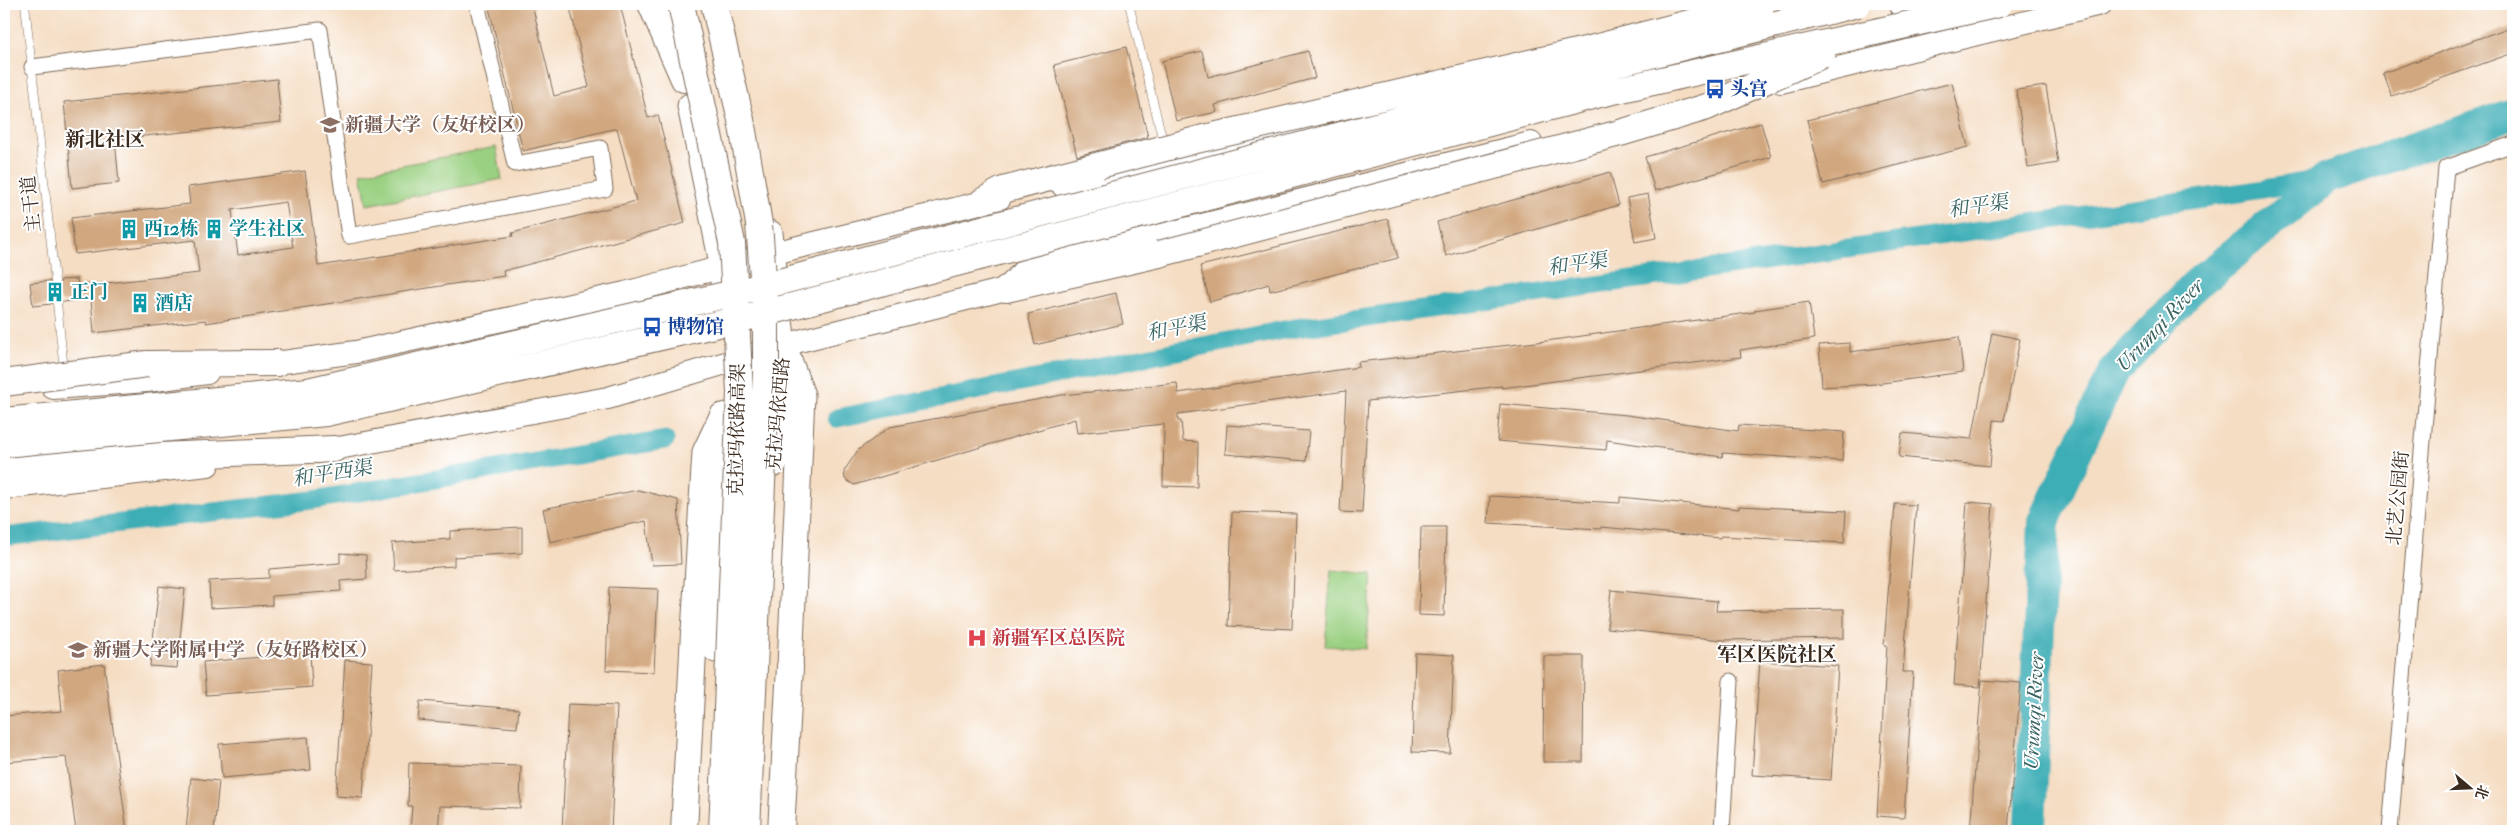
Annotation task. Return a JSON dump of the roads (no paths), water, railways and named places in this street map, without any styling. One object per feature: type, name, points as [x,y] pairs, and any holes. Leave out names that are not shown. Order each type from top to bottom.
[{"type":"highway","points":[[651,4],[684,80]]},
{"type":"highway","name":"克拉玛依路高架","points":[[681,4],[732,244],[740,392],[722,831]]},
{"type":"highway","name":"克拉玛依路高架","points":[[713,4],[741,120],[759,224],[766,316],[766,390],[747,831]]},
{"type":"highway","points":[[983,201],[1003,190],[1196,140],[1590,49],[1762,4]]},
{"type":"highway","points":[[1801,4],[1854,5]]},
{"type":"highway","points":[[4,444],[326,413],[762,314],[1604,93],[1999,4]]},
{"type":"highway","points":[[4,420],[308,391],[760,287],[1586,71],[1854,5]]},
{"type":"highway","points":[[1006,289],[1159,254],[1610,135],[1708,107],[1872,32]]},
{"type":"highway","points":[[4,383],[147,364],[278,363]]},
{"type":"highway","points":[[4,466],[45,462],[334,450]]},
{"type":"highway","points":[[684,831],[694,632]]},
{"type":"highway","points":[[781,831],[790,667]]},
{"type":"main road","points":[[668,4],[723,268],[728,405],[724,457],[709,831]]},
{"type":"main road","name":"克拉玛依西路","points":[[713,4],[760,183],[774,255],[783,346],[783,372],[769,514],[757,831]]},
{"type":"main road","points":[[4,393],[147,381],[356,352],[626,293],[983,201],[1169,166],[1738,4]]},
{"type":"main road","points":[[4,488],[334,450],[608,398],[783,346],[932,306],[1006,289],[1025,270],[2100,4]]},
{"type":"main road","points":[[783,346],[802,395],[790,667]]},
{"type":"main road","points":[[694,632],[705,452],[728,405]]},
{"type":"street","points":[[32,67],[320,30],[348,236],[604,189],[600,148],[515,164],[477,4]]},
{"type":"street","points":[[1897,4],[1911,50]]},
{"type":"street","name":"北艺公园街","points":[[2390,831],[2446,168],[2513,144]]},
{"type":"street","points":[[1722,831],[1731,681]]},
{"type":"lane","name":"主干道","points":[[25,4],[56,281]]},
{"type":"lane","points":[[1129,4],[1169,166]]},
{"type":"lane","points":[[58,303],[65,387]]},
{"type":"waterway","name":"Urumqi River","points":[[2028,831],[2030,825],[2044,521],[2114,371],[2195,285],[2327,178],[2513,114]]},
{"type":"waterway","name":"和平渠","points":[[837,418],[1289,329],[2245,192],[2327,178]]},
{"type":"waterway","name":"和平西渠","points":[[4,537],[313,500],[665,440]]},
{"type":"place","name":"头宫","points":[[1715,89]]},
{"type":"place","name":"新疆大学（友好校区）","points":[[330,125]]},
{"type":"place","name":"西12栋","points":[[129,229]]},
{"type":"place","name":"学生社区","points":[[214,229]]},
{"type":"place","name":"正门","points":[[55,292]]},
{"type":"place","name":"酒店","points":[[140,303]]},
{"type":"place","name":"博物馆","points":[[652,327]]},
{"type":"place","name":"新疆军区总医院","points":[[977,638]]},
{"type":"place","name":"新疆大学附属中学（友好路校区）","points":[[78,650]]},
{"type":"district","name":"新北社区","points":[[105,139]]},
{"type":"district","name":"军区医院社区","points":[[1777,654]]}]
